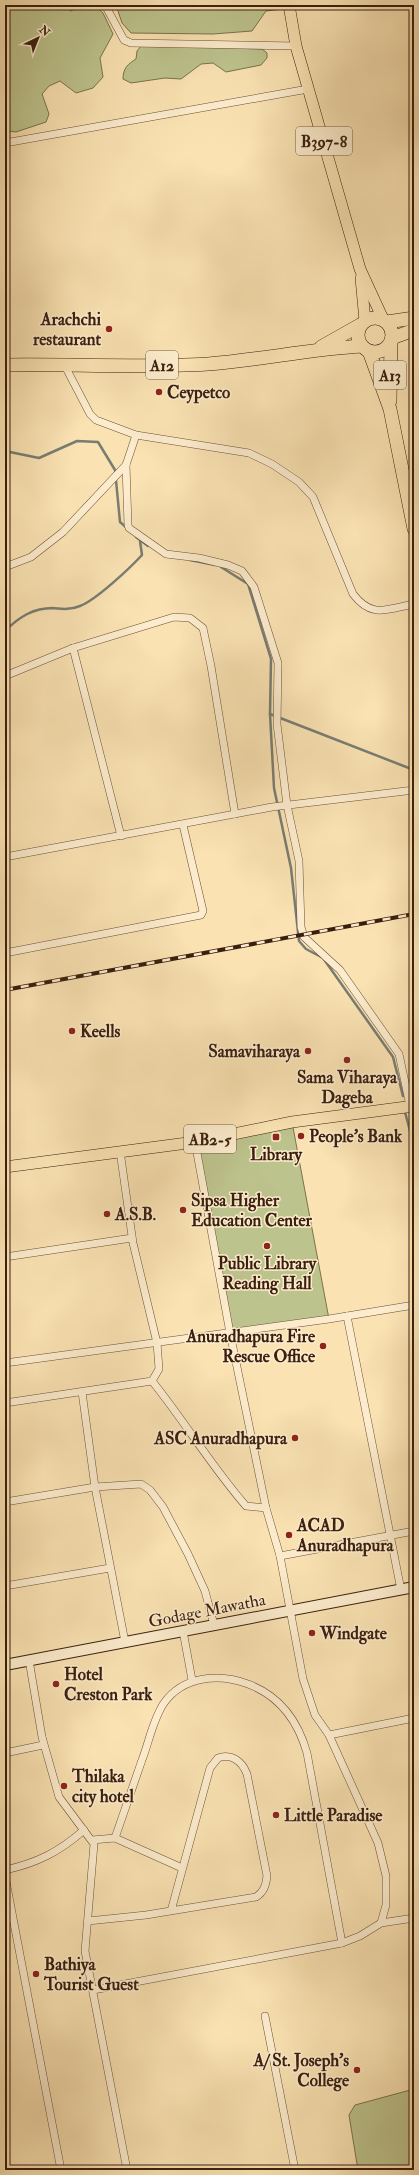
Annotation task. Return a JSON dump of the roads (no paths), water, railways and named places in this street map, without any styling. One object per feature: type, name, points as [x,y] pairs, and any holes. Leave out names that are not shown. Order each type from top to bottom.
[{"type":"highway","points":[[392,340],[391,327],[385,321],[374,317],[363,323],[358,336],[366,348],[382,350],[392,340],[414,330]]},
{"type":"highway","points":[[385,321],[414,318]]},
{"type":"highway","name":"A12","points":[[317,349],[363,323]]},
{"type":"highway","name":"A13","points":[[390,408],[392,340]]},
{"type":"highway","name":"A12","points":[[5,365],[64,366],[207,364],[262,359],[317,349],[366,348]]},
{"type":"highway","name":"A13","points":[[366,348],[390,408],[414,529]]},
{"type":"main road","name":"B397-8","points":[[290,8],[296,46],[360,269],[385,321]]},
{"type":"main road","name":"B397-8","points":[[360,269],[363,323]]},
{"type":"main road","name":"AB2-5","points":[[5,1167],[195,1142],[292,1122],[412,1106]]},
{"type":"street","points":[[105,5],[124,40],[132,43],[296,46]]},
{"type":"street","points":[[5,143],[308,89]]},
{"type":"street","points":[[64,366],[90,414],[96,420],[136,435],[249,454],[272,464],[299,482],[313,497],[353,594],[361,605],[375,611],[414,604]]},
{"type":"street","points":[[136,435],[126,465],[128,525],[130,528],[166,554],[199,558],[228,565],[242,571],[254,587],[278,663],[277,724],[284,806],[299,861],[301,927],[304,937],[340,970],[398,1054],[412,1106]]},
{"type":"street","points":[[5,567],[31,557],[63,532],[126,465]]},
{"type":"street","points":[[5,676],[73,648],[174,617],[190,618],[203,628],[211,666],[235,814]]},
{"type":"street","points":[[73,648],[121,836]]},
{"type":"street","points":[[5,857],[184,825],[272,807],[414,790]]},
{"type":"street","points":[[5,953],[201,915],[203,910],[184,825]]},
{"type":"street","points":[[195,1142],[230,1333],[266,1508],[280,1556],[303,1679],[315,1715],[329,1735],[378,1843],[386,1876],[386,1905],[381,1923]]},
{"type":"street","points":[[5,1403],[152,1381],[159,1370],[157,1343],[132,1238],[120,1151]]},
{"type":"street","points":[[5,1257],[132,1238]]},
{"type":"street","points":[[5,1363],[230,1333],[414,1305]]},
{"type":"street","points":[[347,1316],[401,1590]]},
{"type":"street","points":[[152,1381],[175,1410],[221,1477],[246,1506],[266,1508]]},
{"type":"street","points":[[82,1392],[96,1487],[125,1642]]},
{"type":"street","points":[[5,1502],[96,1487],[140,1484],[150,1490],[163,1507],[188,1554],[205,1591],[214,1625]]},
{"type":"street","points":[[280,1556],[414,1531]]},
{"type":"street","points":[[5,1586],[110,1568]]},
{"type":"street","name":"Godage Mawatha","points":[[5,1665],[414,1587]]},
{"type":"street","points":[[183,1631],[192,1680]]},
{"type":"street","points":[[29,1660],[44,1745],[59,1797],[92,1840],[95,1849],[85,1951],[127,2170]]},
{"type":"street","points":[[115,1838],[158,1714],[171,1694],[192,1680],[213,1678],[239,1680],[255,1686],[271,1696],[292,1718],[302,1734],[307,1753],[342,1943]]},
{"type":"street","points":[[329,1735],[414,1718]]},
{"type":"street","points":[[5,1754],[44,1745]]},
{"type":"street","points":[[88,1921],[170,1911],[256,1897],[265,1886],[267,1876],[247,1774],[243,1765],[233,1758],[222,1756],[212,1763],[170,1911]]},
{"type":"street","points":[[5,1870],[32,1864],[68,1844],[84,1830]]},
{"type":"street","points":[[92,1840],[115,1838],[182,1868]]},
{"type":"street","points":[[5,1876],[61,2170]]},
{"type":"street","points":[[93,1990],[342,1943],[360,1936],[381,1923],[414,1918]]},
{"type":"street","points":[[265,2016],[295,2170]]},
{"type":"waterway","points":[[5,451],[39,458],[77,441],[98,442],[115,470],[120,522],[127,528]]},
{"type":"waterway","points":[[136,537],[148,546]]},
{"type":"waterway","points":[[5,631],[27,614],[46,608],[66,609],[87,603],[103,591],[142,555],[140,541]]},
{"type":"waterway","points":[[190,560],[215,565]]},
{"type":"waterway","points":[[221,567],[248,584],[271,659],[270,714],[274,788],[291,868],[299,941],[306,949],[323,958],[393,1057],[403,1096]]},
{"type":"waterway","points":[[270,714],[414,770]]},
{"type":"waterway","points":[[405,1112],[414,1146]]},
{"type":"railway","points":[[5,990],[414,914]]},
{"type":"place","name":"Arachchi restaurant","points":[[109,329]]},
{"type":"place","name":"Ceypetco","points":[[159,392]]},
{"type":"place","name":"Keells","points":[[72,1031]]},
{"type":"place","name":"Samaviharaya","points":[[308,1051]]},
{"type":"place","name":"Sama Viharaya Dageba","points":[[347,1060]]},
{"type":"place","name":"People's Bank","points":[[301,1136]]},
{"type":"place","name":"Library","points":[[276,1137]]},
{"type":"place","name":"Sipsa Higher Education Center","points":[[183,1210]]},
{"type":"place","name":"A.S.B.","points":[[107,1214]]},
{"type":"place","name":"Public Library Reading Hall","points":[[267,1246]]},
{"type":"place","name":"Anuradhapura Fire Rescue Office","points":[[323,1346]]},
{"type":"place","name":"ASC Anuradhapura","points":[[295,1438]]},
{"type":"place","name":"ACAD Anuradhapura","points":[[289,1535]]},
{"type":"place","name":"Windgate","points":[[312,1633]]},
{"type":"place","name":"Hotel Creston Park","points":[[56,1684]]},
{"type":"place","name":"Thilaka city hotel","points":[[64,1786]]},
{"type":"place","name":"Little Paradise","points":[[276,1815]]},
{"type":"place","name":"Bathiya Tourist Guest","points":[[36,1974]]},
{"type":"place","name":"A/ St. Joseph's College","points":[[357,2070]]}]
